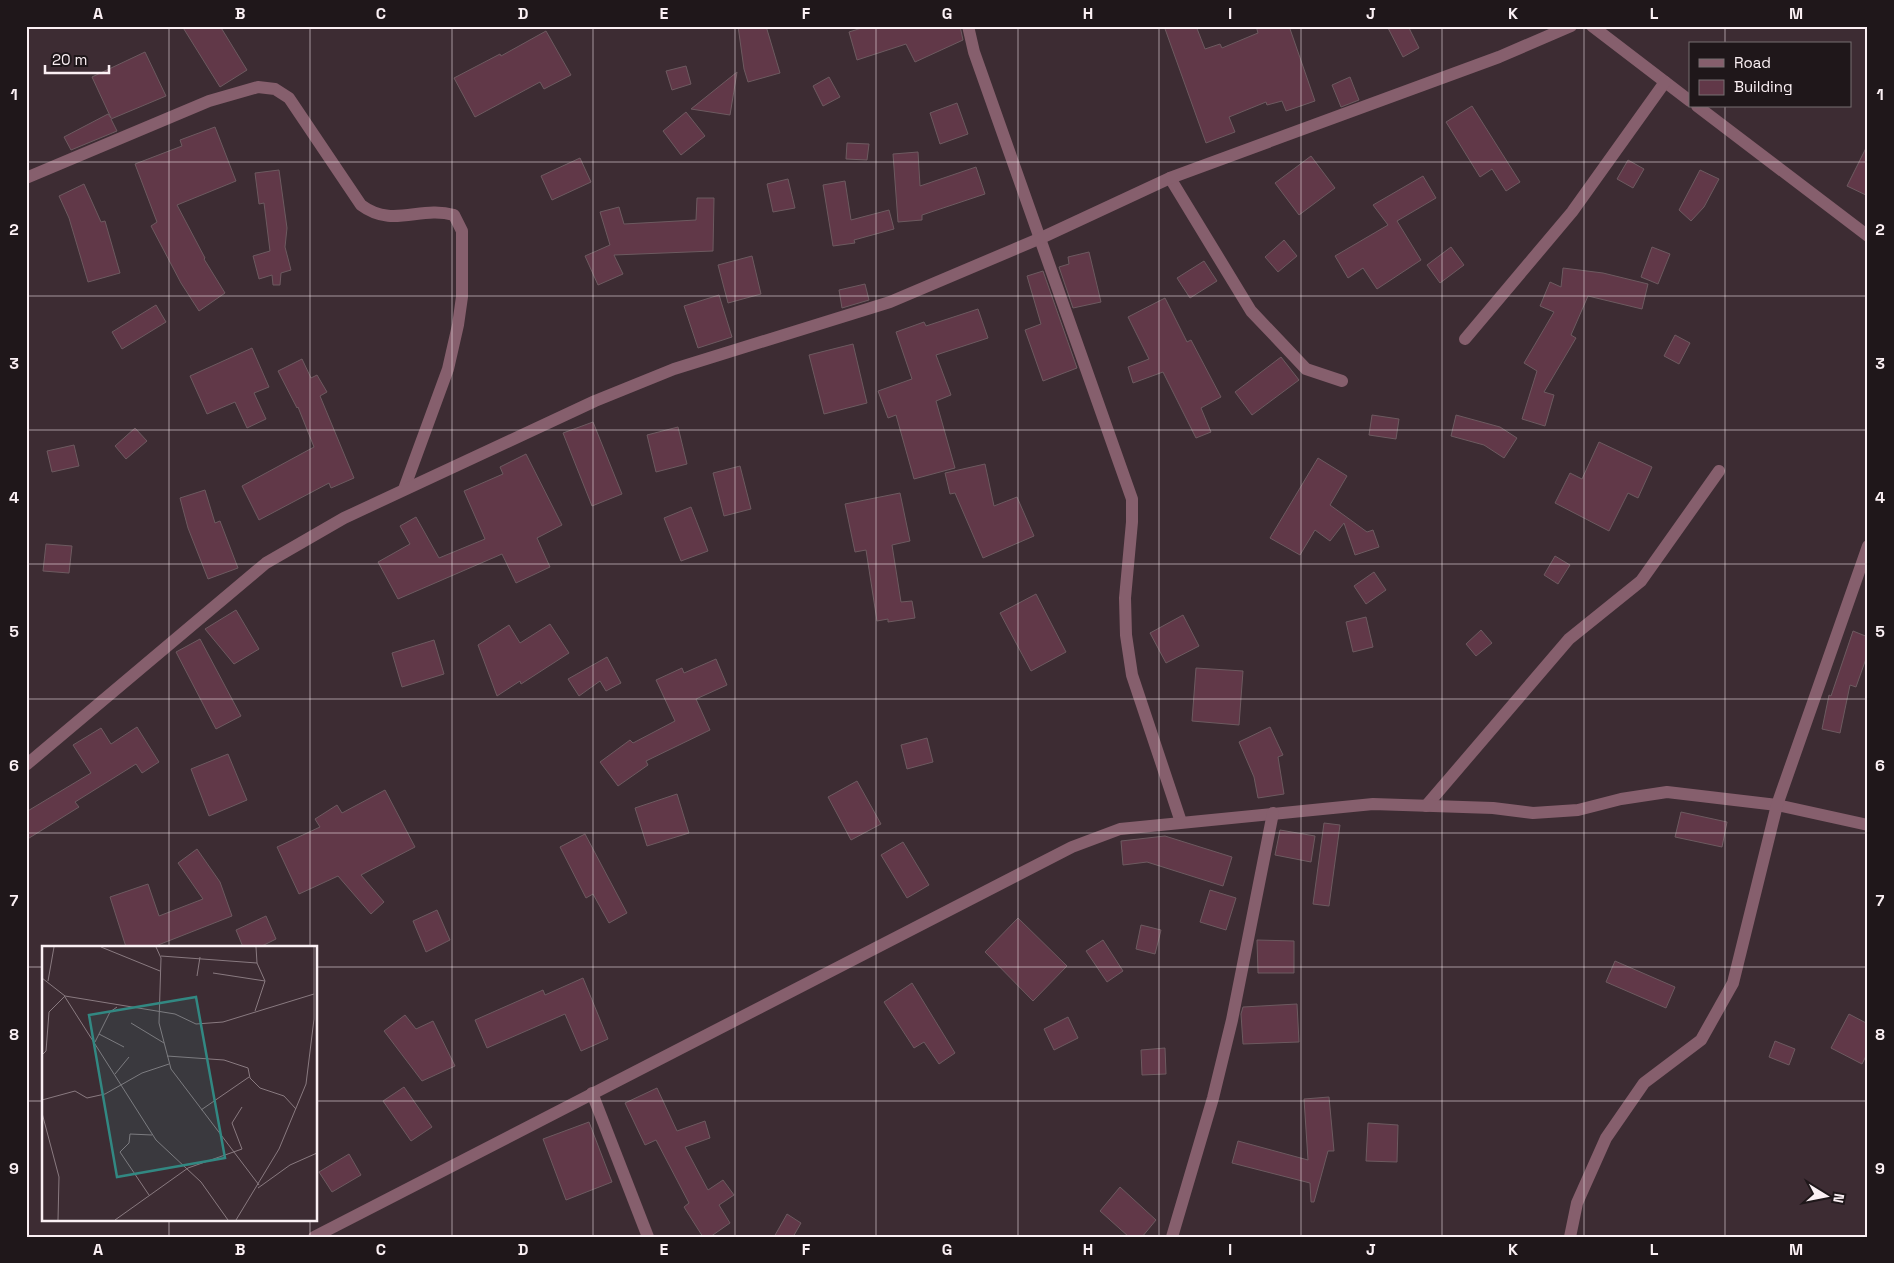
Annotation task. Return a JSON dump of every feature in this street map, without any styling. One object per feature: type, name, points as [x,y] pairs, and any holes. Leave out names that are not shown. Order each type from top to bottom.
[{"type":"street","points":[[968,26],[974,52],[1132,499],[1132,522],[1125,598],[1126,635],[1132,675],[1180,822]]},
{"type":"street","points":[[26,765],[266,562],[344,518],[595,401],[674,369],[890,302],[1041,238],[1170,178],[1499,57],[1571,26]]},
{"type":"street","points":[[1592,26],[1689,100]]},
{"type":"street","points":[[1465,339],[1572,212],[1665,82]]},
{"type":"street","points":[[26,178],[210,101],[258,87],[276,89],[289,98],[361,205],[372,213],[392,216],[440,211],[454,215],[462,230],[462,297],[458,325],[448,369],[404,490]]},
{"type":"street","points":[[1700,108],[1868,236]]},
{"type":"street","points":[[1170,178],[1251,312],[1306,369],[1342,382]]},
{"type":"street","points":[[1426,806],[1569,640],[1641,581],[1719,471]]},
{"type":"street","points":[[1570,1237],[1577,1203],[1606,1138],[1644,1083],[1701,1040],[1734,983],[1777,805],[1868,546]]},
{"type":"street","points":[[314,1237],[1072,847],[1120,829],[1373,804],[1493,808],[1533,813],[1578,810],[1621,799],[1666,792],[1777,805],[1868,825]]},
{"type":"street","points":[[1172,1237],[1212,1098],[1232,1020],[1273,813]]},
{"type":"street","points":[[592,1093],[648,1237]]},
{"type":"building","points":[[182,26],[220,26],[247,70],[220,87]]},
{"type":"building","points":[[738,26],[766,26],[780,73],[748,82],[744,69]]},
{"type":"building","points":[[868,26],[960,26],[963,40],[915,62],[906,44],[857,60],[849,32]]},
{"type":"building","points":[[1164,26],[1196,26],[1205,49],[1220,44],[1222,48],[1258,33],[1256,26],[1289,26],[1315,101],[1286,111],[1282,101],[1267,105],[1266,102],[1229,117],[1235,132],[1206,143]]},
{"type":"building","points":[[1387,26],[1408,26],[1419,48],[1403,57]]},
{"type":"building","points":[[546,31],[571,75],[544,89],[540,82],[475,117],[454,78],[500,54],[501,56]]},
{"type":"building","points":[[145,52],[166,96],[111,119],[117,131],[71,150],[64,137],[108,114],[111,118],[92,77]]},
{"type":"building","points":[[686,66],[691,84],[672,90],[666,71]]},
{"type":"building","points":[[737,72],[730,115],[691,109]]},
{"type":"building","points":[[829,77],[840,97],[823,106],[813,86]]},
{"type":"building","points":[[1350,77],[1359,100],[1341,107],[1332,85]]},
{"type":"building","points":[[957,103],[968,134],[940,144],[930,113]]},
{"type":"building","points":[[1472,106],[1520,182],[1506,191],[1492,169],[1480,177],[1446,122]]},
{"type":"building","points":[[686,112],[705,136],[681,155],[663,131]]},
{"type":"building","points":[[215,127],[236,181],[177,205],[204,259],[225,293],[199,311],[181,283],[151,226],[157,222],[135,164],[182,146],[180,140]]},
{"type":"building","points":[[847,143],[869,144],[867,160],[846,159]]},
{"type":"building","points":[[1868,144],[1868,196],[1847,186]]},
{"type":"building","points":[[918,152],[920,186],[976,167],[985,194],[922,215],[922,220],[898,222],[893,154]]},
{"type":"building","points":[[1311,156],[1335,188],[1299,215],[1275,183]]},
{"type":"building","points":[[580,158],[591,182],[552,200],[541,176]]},
{"type":"building","points":[[1628,160],[1644,169],[1633,188],[1617,179]]},
{"type":"building","points":[[279,170],[287,228],[285,247],[291,270],[281,273],[280,285],[273,285],[272,275],[259,279],[253,256],[270,251],[264,203],[259,204],[255,173]]},
{"type":"building","points":[[1700,170],[1719,179],[1704,207],[1691,221],[1679,210]]},
{"type":"building","points":[[1423,176],[1436,198],[1397,221],[1421,260],[1377,289],[1363,268],[1348,278],[1335,256],[1388,225],[1373,205]]},
{"type":"building","points":[[788,179],[795,208],[773,212],[767,184]]},
{"type":"building","points":[[845,181],[851,220],[889,210],[894,229],[854,240],[855,243],[833,246],[823,185]]},
{"type":"building","points":[[84,184],[101,222],[105,221],[120,273],[88,282],[69,218],[59,196]]},
{"type":"building","points":[[697,198],[714,198],[713,251],[614,255],[623,274],[598,285],[585,256],[610,245],[600,212],[619,207],[624,224],[696,220]]},
{"type":"building","points":[[1284,240],[1297,256],[1278,272],[1265,257]]},
{"type":"building","points":[[1451,247],[1464,265],[1440,283],[1427,265]]},
{"type":"building","points":[[1652,247],[1670,254],[1658,284],[1641,277]]},
{"type":"building","points":[[1089,252],[1101,302],[1073,308],[1059,267],[1069,264],[1068,257]]},
{"type":"building","points":[[752,256],[761,294],[728,303],[718,265]]},
{"type":"building","points":[[1204,261],[1217,281],[1190,298],[1177,278]]},
{"type":"building","points":[[1563,268],[1603,273],[1648,284],[1642,309],[1588,296],[1571,335],[1576,338],[1544,392],[1554,395],[1545,426],[1522,419],[1537,371],[1524,363],[1554,312],[1540,306],[1550,282],[1561,287]]},
{"type":"building","points":[[1043,271],[1077,368],[1043,381],[1025,330],[1041,324],[1027,276]]},
{"type":"building","points":[[865,284],[869,300],[842,308],[839,290]]},
{"type":"building","points":[[719,295],[732,337],[698,348],[684,306]]},
{"type":"building","points":[[1165,298],[1187,342],[1191,340],[1221,397],[1201,408],[1211,432],[1196,438],[1163,372],[1133,383],[1128,367],[1149,359],[1128,317]]},
{"type":"building","points":[[156,305],[166,322],[122,349],[112,332]]},
{"type":"building","points":[[978,309],[988,338],[936,355],[951,395],[936,401],[955,468],[914,479],[896,415],[888,418],[878,391],[912,379],[896,332],[924,322],[926,326]]},
{"type":"building","points":[[1675,335],[1690,343],[1679,364],[1664,356]]},
{"type":"building","points":[[853,344],[867,403],[824,414],[809,355]]},
{"type":"building","points":[[252,348],[269,387],[254,393],[266,419],[247,428],[235,402],[207,414],[190,376]]},
{"type":"building","points":[[1281,357],[1299,380],[1252,415],[1235,392]]},
{"type":"building","points":[[302,359],[311,378],[317,375],[327,392],[320,396],[354,478],[331,488],[329,483],[259,520],[242,486],[314,447],[298,407],[278,371]]},
{"type":"building","points":[[1372,415],[1399,419],[1396,439],[1369,435]]},
{"type":"building","points":[[1456,415],[1500,427],[1517,438],[1504,458],[1484,445],[1451,436]]},
{"type":"building","points":[[593,422],[622,494],[592,506],[563,433]]},
{"type":"building","points":[[678,427],[687,464],[656,472],[647,435]]},
{"type":"building","points":[[135,428],[147,441],[126,459],[115,446]]},
{"type":"building","points":[[1599,442],[1652,467],[1638,498],[1628,493],[1609,531],[1555,503],[1570,473],[1582,479]]},
{"type":"building","points":[[74,445],[79,466],[52,472],[47,451]]},
{"type":"building","points":[[526,454],[562,525],[537,538],[550,567],[516,583],[502,554],[398,599],[378,562],[410,544],[400,526],[416,517],[439,558],[485,539],[464,491],[503,474],[500,467]]},
{"type":"building","points":[[1318,458],[1347,476],[1330,505],[1367,532],[1373,530],[1379,547],[1355,555],[1344,523],[1330,541],[1315,530],[1300,555],[1270,538]]},
{"type":"building","points":[[985,464],[994,506],[1017,497],[1034,536],[983,558],[955,493],[950,494],[945,473]]},
{"type":"building","points":[[740,466],[751,509],[724,516],[713,473]]},
{"type":"building","points":[[205,490],[215,523],[220,521],[238,568],[208,579],[188,528],[180,498]]},
{"type":"building","points":[[900,493],[910,541],[892,545],[901,602],[912,601],[915,618],[888,622],[888,619],[877,621],[866,550],[855,552],[845,504]]},
{"type":"building","points":[[691,507],[708,551],[681,561],[664,518]]},
{"type":"building","points":[[46,544],[72,546],[69,573],[43,571]]},
{"type":"building","points":[[1555,556],[1570,565],[1558,584],[1544,575]]},
{"type":"building","points":[[1374,572],[1386,590],[1366,604],[1354,586]]},
{"type":"building","points":[[1036,594],[1066,652],[1031,671],[1000,613]]},
{"type":"building","points":[[236,610],[259,649],[234,664],[205,629]]},
{"type":"building","points":[[1183,615],[1199,646],[1166,663],[1150,633]]},
{"type":"building","points":[[1366,617],[1373,647],[1353,652],[1346,622]]},
{"type":"building","points":[[550,624],[569,653],[521,684],[520,681],[497,696],[478,645],[509,625],[520,643]]},
{"type":"building","points":[[1481,630],[1492,643],[1476,656],[1466,644]]},
{"type":"building","points":[[1853,631],[1868,637],[1868,653],[1856,687],[1850,685],[1840,733],[1822,729],[1829,695],[1831,696]]},
{"type":"building","points":[[200,639],[241,716],[216,729],[176,652]]},
{"type":"building","points":[[434,640],[444,674],[402,687],[392,653]]},
{"type":"building","points":[[607,657],[621,683],[606,691],[600,681],[579,696],[568,679]]},
{"type":"building","points":[[716,659],[727,685],[696,699],[710,730],[646,761],[648,765],[618,786],[600,762],[630,740],[633,743],[675,721],[656,680],[682,668],[684,673]]},
{"type":"building","points":[[1196,668],[1243,671],[1239,725],[1192,721]]},
{"type":"building","points":[[137,727],[159,762],[142,773],[136,764],[75,802],[79,807],[26,840],[26,812],[91,773],[73,745],[101,728],[111,744]]},
{"type":"building","points":[[1270,727],[1283,755],[1278,757],[1284,794],[1258,798],[1254,777],[1239,742]]},
{"type":"building","points":[[927,738],[933,762],[907,769],[901,745]]},
{"type":"building","points":[[228,754],[247,800],[209,816],[191,769]]},
{"type":"building","points":[[857,781],[881,824],[851,840],[828,797]]},
{"type":"building","points":[[385,790],[415,847],[361,875],[384,902],[371,914],[338,876],[299,894],[277,847],[320,827],[315,819],[337,805],[342,813]]},
{"type":"building","points":[[677,794],[689,833],[647,846],[635,808]]},
{"type":"building","points":[[1681,812],[1727,822],[1722,847],[1675,837]]},
{"type":"building","points":[[1324,823],[1340,825],[1329,906],[1313,904]]},
{"type":"building","points":[[1280,830],[1315,836],[1311,862],[1275,855]]},
{"type":"building","points":[[585,834],[627,913],[609,923],[593,894],[586,898],[560,847]]},
{"type":"building","points":[[1165,836],[1232,857],[1223,886],[1147,862],[1123,865],[1121,841]]},
{"type":"building","points":[[903,842],[929,885],[907,898],[881,855]]},
{"type":"building","points":[[197,849],[220,882],[232,916],[156,946],[126,946],[110,897],[148,884],[159,916],[203,899],[178,863]]},
{"type":"building","points":[[1210,890],[1236,898],[1226,930],[1200,922]]},
{"type":"building","points":[[437,910],[450,940],[426,952],[413,921]]},
{"type":"building","points":[[266,916],[276,939],[262,946],[243,946],[236,930]]},
{"type":"building","points":[[1018,918],[1067,966],[1033,1001],[985,952]]},
{"type":"building","points":[[1141,925],[1161,930],[1155,954],[1136,949]]},
{"type":"building","points":[[1103,940],[1123,971],[1107,982],[1086,951]]},
{"type":"building","points":[[1257,940],[1294,941],[1294,973],[1258,973]]},
{"type":"building","points":[[1615,961],[1675,987],[1666,1008],[1606,982]]},
{"type":"building","points":[[583,978],[608,1039],[581,1051],[565,1014],[487,1048],[475,1020],[543,990],[545,995]]},
{"type":"building","points":[[912,983],[955,1053],[939,1064],[924,1042],[914,1048],[884,1002]]},
{"type":"building","points":[[1297,1004],[1299,1042],[1243,1044],[1241,1014],[1243,1007]]},
{"type":"building","points":[[1849,1014],[1868,1024],[1868,1052],[1862,1064],[1831,1048]]},
{"type":"building","points":[[405,1015],[416,1029],[433,1021],[455,1066],[422,1081],[384,1031]]},
{"type":"building","points":[[1068,1017],[1078,1038],[1054,1050],[1044,1029]]},
{"type":"building","points":[[1775,1041],[1795,1049],[1789,1065],[1769,1057]]},
{"type":"building","points":[[1165,1048],[1166,1074],[1142,1075],[1141,1050]]},
{"type":"building","points":[[404,1087],[432,1127],[411,1141],[383,1101]]},
{"type":"building","points":[[657,1088],[677,1131],[705,1121],[710,1138],[685,1147],[708,1190],[723,1180],[734,1195],[719,1205],[730,1223],[710,1237],[703,1237],[684,1207],[689,1203],[656,1140],[645,1145],[625,1103]]},
{"type":"building","points":[[1329,1097],[1334,1151],[1328,1151],[1314,1202],[1311,1202],[1310,1183],[1232,1163],[1238,1141],[1308,1160],[1304,1099]]},
{"type":"building","points":[[589,1122],[612,1182],[566,1200],[543,1139]]},
{"type":"building","points":[[1368,1123],[1398,1125],[1397,1162],[1366,1161]]},
{"type":"building","points":[[349,1154],[361,1175],[332,1192],[319,1172]]},
{"type":"building","points":[[1120,1187],[1156,1220],[1142,1237],[1129,1237],[1100,1211]]},
{"type":"building","points":[[787,1214],[801,1223],[793,1237],[774,1237]]}]
